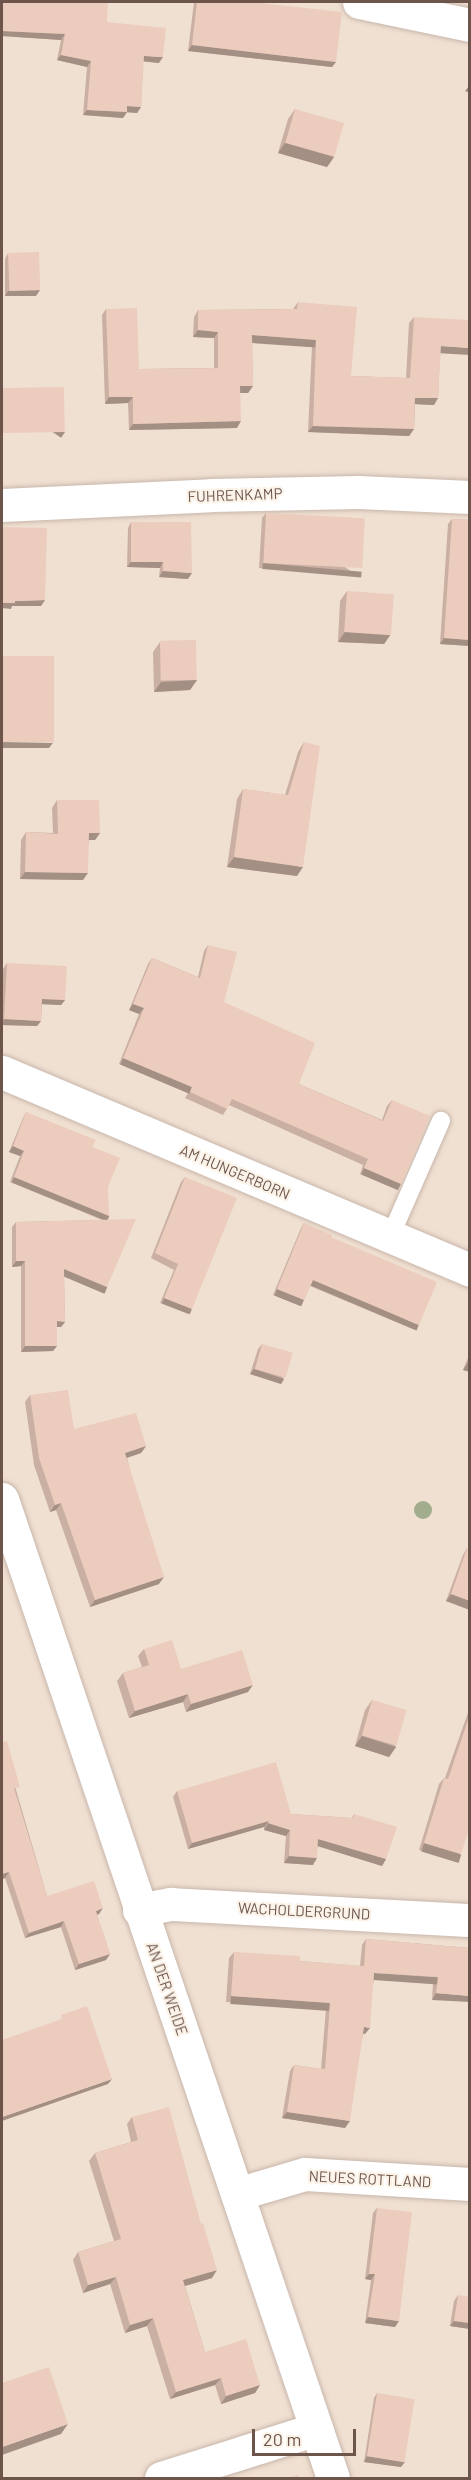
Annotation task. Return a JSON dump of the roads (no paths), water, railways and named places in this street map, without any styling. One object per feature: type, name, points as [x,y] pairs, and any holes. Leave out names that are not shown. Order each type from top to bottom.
[{"type":"street","points":[[359,2],[470,24]]},
{"type":"street","name":"FUHRENKAMP","points":[[2,505],[211,495],[358,492],[470,496]]},
{"type":"street","name":"AM HUNGERBORN","points":[[2,1072],[470,1270]]},
{"type":"street","name":"AN DER WEIDE","points":[[2,1499],[139,1910],[333,2478]]},
{"type":"street","name":"WACHOLDERGRUND","points":[[139,1910],[171,1904],[470,1920]]},
{"type":"street","name":"NEUES ROTTLAND","points":[[237,2194],[305,2174],[470,2184]]},
{"type":"street","points":[[161,2478],[316,2429]]},
{"type":"lane","points":[[390,1237],[441,1120]]}]
